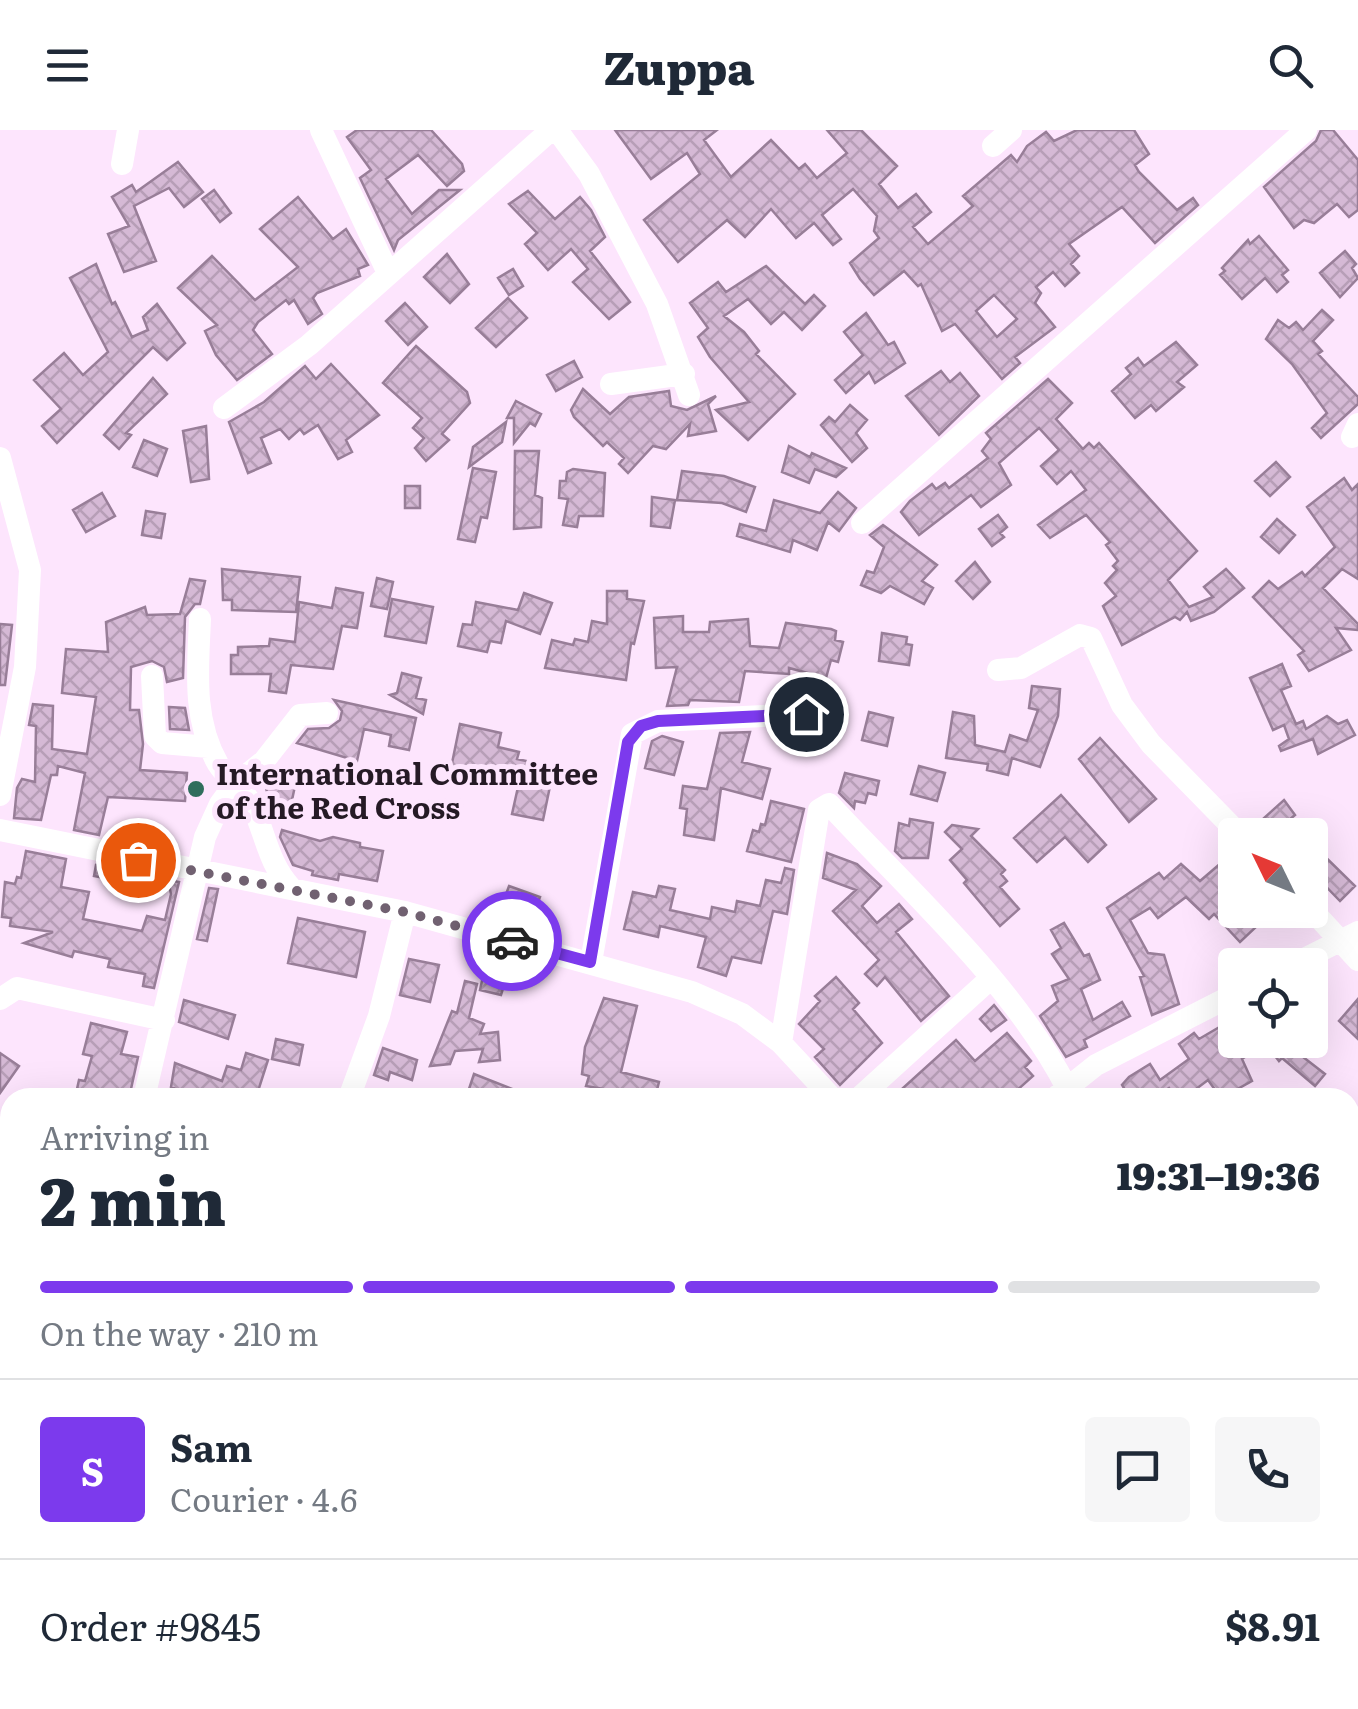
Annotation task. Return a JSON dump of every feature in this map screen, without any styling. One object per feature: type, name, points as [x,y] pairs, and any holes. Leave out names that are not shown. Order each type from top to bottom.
[{"type":"street","points":[[122,164],[128,130]]},
{"type":"street","points":[[321,130],[388,273]]},
{"type":"street","points":[[224,408],[308,345],[554,130],[588,174],[657,304],[687,384],[611,384]]},
{"type":"street","points":[[993,146],[1011,130]]},
{"type":"street","points":[[862,523],[1306,130]]},
{"type":"street","points":[[0,458],[30,570],[25,667],[0,795]]},
{"type":"street","points":[[200,619],[198,695],[209,747],[234,785],[246,793],[272,868],[291,888]]},
{"type":"street","points":[[998,670],[1020,668],[1080,635],[1092,638],[1122,704],[1151,744],[1223,818]]},
{"type":"street","points":[[152,676],[155,736],[162,743],[209,747]]},
{"type":"street","points":[[147,1088],[212,820],[234,785],[264,761],[300,715],[327,713]]},
{"type":"street","points":[[590,962],[632,734],[658,721],[806,714]]},
{"type":"street","points":[[781,1043],[808,860],[823,804],[829,804],[990,979],[1051,1057],[1060,1088]]},
{"type":"street","points":[[0,830],[405,912],[692,992],[742,1014],[781,1043],[823,1088]]},
{"type":"street","points":[[353,1088],[378,1016],[405,912]]},
{"type":"street","points":[[1328,921],[1350,936],[1358,960]]},
{"type":"street","points":[[1326,948],[1350,936]]},
{"type":"street","points":[[870,1088],[990,979]]},
{"type":"street","points":[[0,999],[17,988],[164,1020]]},
{"type":"street","points":[[1067,1088],[1096,1065],[1218,1003]]},
{"type":"building","points":[[357,130],[431,130],[462,164],[464,171],[447,186],[418,155],[386,179],[412,214],[439,190],[460,190],[398,240],[394,250],[360,178],[371,170],[347,137]]},
{"type":"building","points":[[615,130],[717,130],[704,140],[731,177],[771,140],[799,169],[805,164],[817,178],[847,153],[827,130],[861,130],[897,166],[879,184],[898,208],[916,194],[931,212],[913,227],[928,244],[973,206],[963,196],[1011,155],[1017,162],[1027,146],[1046,132],[1054,141],[1077,130],[1134,130],[1149,154],[1135,165],[1139,172],[1177,210],[1193,198],[1198,205],[1155,243],[1122,207],[1069,244],[1079,256],[1071,264],[1079,273],[1065,286],[1053,272],[1036,287],[1041,293],[1035,303],[1055,327],[1015,357],[1020,363],[1002,379],[955,324],[942,331],[921,284],[918,286],[904,271],[874,295],[860,279],[850,263],[879,238],[874,231],[877,216],[853,189],[822,215],[841,239],[833,245],[814,223],[796,238],[771,209],[745,237],[727,220],[678,262],[644,220],[700,174],[687,153],[651,179]],"holes":[[[994,295],[1017,319],[997,337],[976,311]]]},
{"type":"building","points":[[1321,130],[1333,130],[1358,160],[1358,210],[1349,217],[1337,204],[1314,223],[1304,220],[1294,228],[1264,187],[1316,141]]},
{"type":"building","points":[[178,162],[203,192],[184,207],[169,188],[134,206],[156,261],[124,272],[108,234],[129,226],[112,197],[132,185],[136,192]]},
{"type":"building","points":[[214,190],[231,213],[220,222],[202,199]]},
{"type":"building","points":[[528,191],[555,219],[580,197],[591,210],[605,237],[590,251],[630,302],[609,319],[573,282],[588,269],[571,249],[548,270],[525,244],[537,233],[509,204]]},
{"type":"building","points":[[298,197],[333,239],[346,229],[368,265],[358,269],[360,276],[317,293],[313,298],[322,314],[308,324],[294,300],[289,304],[286,300],[258,322],[253,330],[272,354],[237,380],[216,355],[205,331],[217,325],[178,288],[212,256],[255,300],[298,267],[260,229]]},
{"type":"building","points":[[1259,236],[1288,270],[1282,275],[1288,282],[1277,292],[1265,278],[1242,299],[1220,275],[1248,240],[1250,244]]},
{"type":"building","points":[[1345,251],[1356,264],[1352,268],[1358,278],[1340,297],[1320,273]]},
{"type":"building","points":[[447,254],[469,284],[450,303],[424,277]]},
{"type":"building","points":[[96,264],[112,304],[115,302],[132,337],[148,330],[143,317],[157,304],[185,343],[167,360],[153,347],[57,443],[42,426],[61,409],[34,380],[64,353],[83,375],[108,352],[70,278]]},
{"type":"building","points":[[766,266],[805,304],[814,295],[825,306],[802,330],[784,312],[771,324],[748,299],[724,316],[744,332],[759,351],[756,354],[795,394],[748,440],[716,410],[749,402],[698,337],[708,328],[690,303],[718,282],[726,292]]},
{"type":"building","points":[[513,269],[523,286],[509,295],[498,278]]},
{"type":"building","points":[[508,298],[527,318],[496,347],[476,328]]},
{"type":"building","points":[[405,303],[427,327],[408,345],[386,321]]},
{"type":"building","points":[[1322,310],[1333,320],[1313,341],[1322,351],[1318,354],[1358,397],[1358,404],[1321,438],[1312,428],[1327,413],[1292,364],[1266,339],[1278,320],[1289,328],[1296,322],[1303,330]]},
{"type":"building","points":[[866,313],[888,345],[894,342],[905,363],[875,383],[869,372],[846,393],[835,380],[863,355],[844,332]]},
{"type":"building","points":[[1176,342],[1197,365],[1177,382],[1184,387],[1156,411],[1151,405],[1135,418],[1112,391],[1131,374],[1126,368],[1138,358],[1144,366]]},
{"type":"building","points":[[416,346],[467,392],[470,403],[442,434],[449,440],[426,461],[415,448],[424,438],[413,428],[422,418],[383,383]]},
{"type":"building","points":[[574,361],[582,377],[556,391],[547,375]]},
{"type":"building","points":[[331,364],[379,415],[346,440],[352,452],[338,459],[318,425],[304,434],[300,429],[289,439],[280,429],[261,438],[271,463],[248,473],[229,422],[264,402],[305,366],[316,379]]},
{"type":"building","points":[[941,371],[950,382],[960,373],[979,396],[939,435],[906,396]]},
{"type":"building","points":[[153,378],[167,394],[126,433],[131,435],[119,449],[104,435]]},
{"type":"building","points":[[1048,379],[1072,403],[1056,419],[1083,449],[1089,443],[1094,448],[1099,443],[1197,551],[1168,580],[1189,607],[1213,597],[1204,587],[1226,569],[1244,588],[1214,612],[1191,621],[1187,612],[1180,620],[1175,617],[1122,645],[1103,606],[1116,596],[1105,583],[1117,570],[1113,566],[1118,561],[1106,545],[1110,542],[1086,515],[1050,538],[1038,525],[1086,490],[1071,471],[1057,484],[1041,466],[1059,450],[1039,428],[999,463],[1011,485],[981,507],[971,495],[919,535],[901,512],[910,501],[932,484],[936,489],[945,483],[949,488],[988,458],[982,451],[991,439],[986,433]]},
{"type":"building","points":[[583,389],[610,414],[629,397],[669,391],[671,406],[687,410],[716,396],[708,404],[716,431],[688,436],[690,424],[666,449],[653,446],[628,473],[619,464],[624,458],[607,442],[603,446],[574,417],[571,410]]},
{"type":"building","points":[[516,401],[541,414],[535,426],[530,423],[514,443],[514,418],[507,418]]},
{"type":"building","points":[[850,405],[867,420],[856,433],[867,448],[852,462],[821,425],[829,417],[835,422]]},
{"type":"building","points":[[506,422],[502,442],[469,467],[473,447]]},
{"type":"building","points":[[206,426],[209,479],[191,482],[183,431]]},
{"type":"building","points":[[144,440],[167,449],[157,476],[133,467]]},
{"type":"building","points":[[789,446],[846,468],[836,477],[815,469],[809,483],[782,472]]},
{"type":"building","points":[[515,451],[539,451],[535,495],[542,498],[541,527],[514,529]]},
{"type":"building","points":[[1276,462],[1290,477],[1270,496],[1255,481]]},
{"type":"building","points":[[473,468],[496,472],[487,518],[481,517],[475,542],[458,539]]},
{"type":"building","points":[[573,469],[605,473],[603,516],[579,516],[577,527],[563,525],[568,499],[559,498],[560,481],[566,481],[567,472]]},
{"type":"building","points":[[682,471],[724,476],[755,487],[746,512],[722,503],[677,500]]},
{"type":"building","points":[[1344,478],[1352,490],[1358,484],[1358,579],[1342,569],[1323,588],[1358,624],[1358,630],[1336,628],[1351,650],[1309,671],[1298,655],[1304,651],[1253,597],[1269,581],[1278,589],[1302,572],[1305,576],[1335,547],[1307,507]]},
{"type":"building","points":[[405,486],[420,486],[420,508],[405,508]]},
{"type":"building","points":[[838,492],[856,508],[839,531],[828,522],[817,550],[793,540],[790,552],[737,536],[740,524],[766,531],[774,500],[820,513]]},
{"type":"building","points":[[102,493],[115,516],[86,532],[73,510]]},
{"type":"building","points":[[652,497],[675,500],[670,528],[651,526]]},
{"type":"building","points":[[146,511],[165,514],[161,538],[142,535]]},
{"type":"building","points":[[998,515],[1007,527],[1000,533],[1004,537],[992,546],[979,529]]},
{"type":"building","points":[[1277,519],[1295,535],[1279,553],[1261,537]]},
{"type":"building","points":[[883,525],[937,565],[922,581],[933,588],[924,604],[890,586],[881,593],[861,585],[867,571],[874,573],[884,547],[870,535]]},
{"type":"building","points":[[975,562],[990,582],[973,599],[956,581]]},
{"type":"building","points":[[222,569],[300,577],[296,612],[232,610],[232,600],[223,600]]},
{"type":"building","points":[[377,578],[393,582],[387,609],[371,606]]},
{"type":"building","points":[[190,579],[205,581],[200,604],[195,604],[185,617],[183,678],[167,682],[164,667],[152,661],[131,667],[130,710],[139,710],[143,744],[140,770],[187,773],[185,801],[108,797],[99,835],[74,830],[85,773],[58,766],[57,775],[51,775],[41,820],[14,818],[17,788],[22,779],[35,782],[36,726],[29,725],[33,704],[53,706],[52,749],[87,754],[96,697],[62,693],[66,649],[108,652],[106,622],[145,607],[147,615],[180,614]]},
{"type":"building","points":[[336,588],[363,593],[357,628],[342,626],[333,669],[291,665],[286,693],[269,691],[271,674],[231,674],[231,655],[238,655],[238,647],[269,646],[270,639],[295,642],[299,602],[332,608]]},
{"type":"building","points":[[607,591],[627,591],[627,599],[644,601],[634,644],[631,643],[626,680],[545,668],[552,640],[573,645],[575,639],[588,642],[592,621],[607,624]]},
{"type":"building","points":[[524,593],[552,603],[540,634],[506,621],[501,643],[490,641],[487,652],[458,646],[463,624],[472,625],[476,602],[518,610]]},
{"type":"building","points":[[392,599],[433,607],[426,643],[385,636]]},
{"type":"building","points":[[683,616],[683,632],[709,632],[710,622],[748,619],[750,646],[779,648],[786,623],[831,629],[836,631],[835,640],[843,642],[838,662],[831,660],[826,678],[789,668],[789,674],[745,671],[739,702],[690,700],[688,705],[667,706],[677,667],[656,668],[654,618]]},
{"type":"building","points":[[0,624],[12,625],[5,685],[0,685]]},
{"type":"building","points":[[882,633],[907,637],[906,644],[912,645],[909,665],[879,661]]},
{"type":"building","points":[[1282,664],[1291,686],[1281,690],[1296,724],[1303,721],[1306,729],[1327,716],[1338,724],[1347,720],[1355,735],[1318,754],[1313,739],[1281,751],[1279,746],[1289,739],[1284,725],[1273,730],[1250,678]]},
{"type":"building","points":[[402,673],[421,678],[416,698],[426,700],[423,714],[390,695],[397,693]]},
{"type":"building","points":[[1032,686],[1060,689],[1058,716],[1040,767],[1012,758],[1008,775],[987,770],[988,764],[946,758],[953,712],[974,716],[975,745],[1005,752],[1010,735],[1027,741],[1038,710],[1029,708]]},
{"type":"building","points":[[334,700],[416,718],[409,750],[389,746],[391,735],[364,729],[357,761],[297,743],[308,729],[329,728],[340,720],[342,711]]},
{"type":"building","points":[[169,707],[185,708],[189,730],[170,729]]},
{"type":"building","points":[[869,712],[893,718],[887,746],[862,740]]},
{"type":"building","points":[[820,716],[836,717],[835,740],[807,739],[807,729]]},
{"type":"building","points":[[460,724],[501,733],[498,747],[519,752],[517,759],[554,767],[543,820],[512,814],[518,787],[450,773]]},
{"type":"building","points":[[750,732],[742,762],[770,769],[762,799],[721,788],[714,840],[684,835],[687,809],[680,808],[683,786],[707,789],[720,733]]},
{"type":"building","points":[[662,736],[683,742],[674,775],[645,768],[652,741]]},
{"type":"building","points":[[1100,738],[1156,799],[1129,822],[1079,759]]},
{"type":"building","points":[[919,766],[945,773],[937,801],[911,794]]},
{"type":"building","points":[[278,768],[298,772],[289,814],[270,810],[266,787],[257,785]]},
{"type":"building","points":[[845,773],[879,781],[876,795],[868,793],[865,803],[855,801],[854,808],[839,793]]},
{"type":"building","points":[[1061,795],[1106,845],[1088,862],[1065,837],[1037,862],[1014,838]]},
{"type":"building","points":[[1284,800],[1295,815],[1291,818],[1264,818]]},
{"type":"building","points":[[771,801],[804,809],[791,862],[747,851],[753,830],[759,832],[761,824],[765,825]]},
{"type":"building","points":[[910,819],[933,823],[928,858],[902,858],[895,851],[899,823],[909,826]]},
{"type":"building","points":[[952,825],[978,829],[971,836],[1005,870],[1001,874],[1007,881],[1000,887],[1019,909],[1000,926],[950,860],[962,849],[945,832]]},
{"type":"building","points":[[282,830],[320,841],[333,837],[383,851],[377,881],[339,874],[338,880],[312,875],[313,871],[293,865],[280,837]]},
{"type":"building","points":[[26,851],[66,859],[61,887],[89,892],[83,919],[142,931],[147,916],[165,920],[171,894],[168,880],[179,882],[154,988],[143,986],[145,974],[108,967],[110,959],[74,951],[72,957],[24,943],[53,932],[10,926],[11,918],[2,917],[5,882],[15,884],[17,877],[21,878]]},
{"type":"building","points":[[827,853],[857,864],[881,886],[862,906],[877,923],[899,904],[912,919],[896,932],[949,996],[921,1021],[885,977],[877,986],[865,974],[879,960],[833,911],[856,890],[823,878]]},
{"type":"building","points":[[1328,860],[1355,886],[1340,901],[1328,889]]},
{"type":"building","points":[[1181,864],[1200,881],[1218,866],[1218,918],[1214,914],[1209,919],[1186,897],[1158,918],[1150,908],[1130,920],[1148,953],[1164,955],[1179,1004],[1152,1015],[1140,977],[1144,976],[1107,908],[1159,873],[1164,879]]},
{"type":"building","points":[[96,865],[143,874],[141,885],[94,876]]},
{"type":"building","points":[[785,868],[794,870],[787,914],[773,911],[761,963],[732,957],[726,976],[698,967],[706,937],[660,926],[658,937],[624,929],[633,892],[656,897],[659,886],[675,889],[670,910],[710,919],[712,907],[735,912],[737,901],[760,906],[766,880],[781,883]]},
{"type":"building","points":[[509,886],[540,897],[537,905],[546,908],[537,933],[496,922]]},
{"type":"building","points":[[209,888],[218,889],[207,941],[197,939]]},
{"type":"building","points":[[298,918],[365,932],[356,977],[288,963]]},
{"type":"building","points":[[1064,923],[1084,956],[1089,954],[1100,980],[1081,989],[1093,1020],[1122,1002],[1130,1016],[1084,1040],[1087,1047],[1066,1057],[1040,1016],[1058,1001],[1052,986],[1069,979],[1052,954],[1061,948],[1051,930]]},
{"type":"building","points":[[1227,928],[1255,928],[1240,942]]},
{"type":"building","points":[[506,956],[527,962],[520,983],[506,979],[501,995],[480,990],[485,967],[501,971]]},
{"type":"building","points":[[409,959],[439,965],[430,1002],[400,995]]},
{"type":"building","points":[[836,977],[859,1003],[853,1009],[882,1043],[840,1085],[815,1057],[824,1049],[799,1024],[820,1001],[815,996]]},
{"type":"building","points":[[465,981],[477,984],[469,1018],[484,1024],[480,1034],[498,1032],[500,1060],[479,1062],[483,1049],[455,1051],[450,1064],[430,1066],[452,1011],[457,1013]]},
{"type":"building","points":[[604,998],[637,1006],[621,1072],[659,1082],[658,1088],[586,1086],[589,1076],[582,1074],[585,1047]]},
{"type":"building","points":[[1358,999],[1358,1039],[1339,1021]]},
{"type":"building","points":[[184,1000],[235,1015],[228,1039],[179,1022]]},
{"type":"building","points":[[994,1005],[1006,1020],[991,1031],[980,1019]]},
{"type":"building","points":[[91,1023],[127,1032],[121,1054],[138,1057],[131,1088],[77,1088],[79,1080],[85,1081],[92,1056],[83,1054]]},
{"type":"building","points":[[1218,1028],[1218,1058],[1243,1058],[1252,1081],[1239,1088],[1214,1088],[1208,1080],[1197,1088],[1124,1088],[1129,1077],[1150,1064],[1160,1080],[1189,1059],[1179,1044],[1194,1033],[1199,1039]]},
{"type":"building","points":[[1007,1033],[1031,1061],[1025,1067],[1033,1076],[1020,1088],[903,1088],[956,1040],[975,1061]]},
{"type":"building","points":[[276,1039],[303,1045],[299,1065],[272,1059]]},
{"type":"building","points":[[383,1048],[417,1060],[412,1080],[390,1072],[388,1080],[374,1075]]},
{"type":"building","points":[[0,1053],[19,1066],[0,1088]]},
{"type":"building","points":[[246,1053],[268,1060],[259,1088],[171,1087],[175,1063],[222,1081],[227,1066],[241,1070]]},
{"type":"building","points":[[1282,1058],[1304,1058],[1325,1074],[1315,1086]]},
{"type":"building","points":[[474,1074],[510,1088],[469,1088]]},
{"type":"way so far","points":[[138,860],[405,912],[512,941]]},
{"type":"place","name":"International Committee of the Red Cross","points":[[196,789]]},
{"type":"route","points":[[512,941],[590,962],[628,742],[641,726],[658,721],[806,714]]}]
